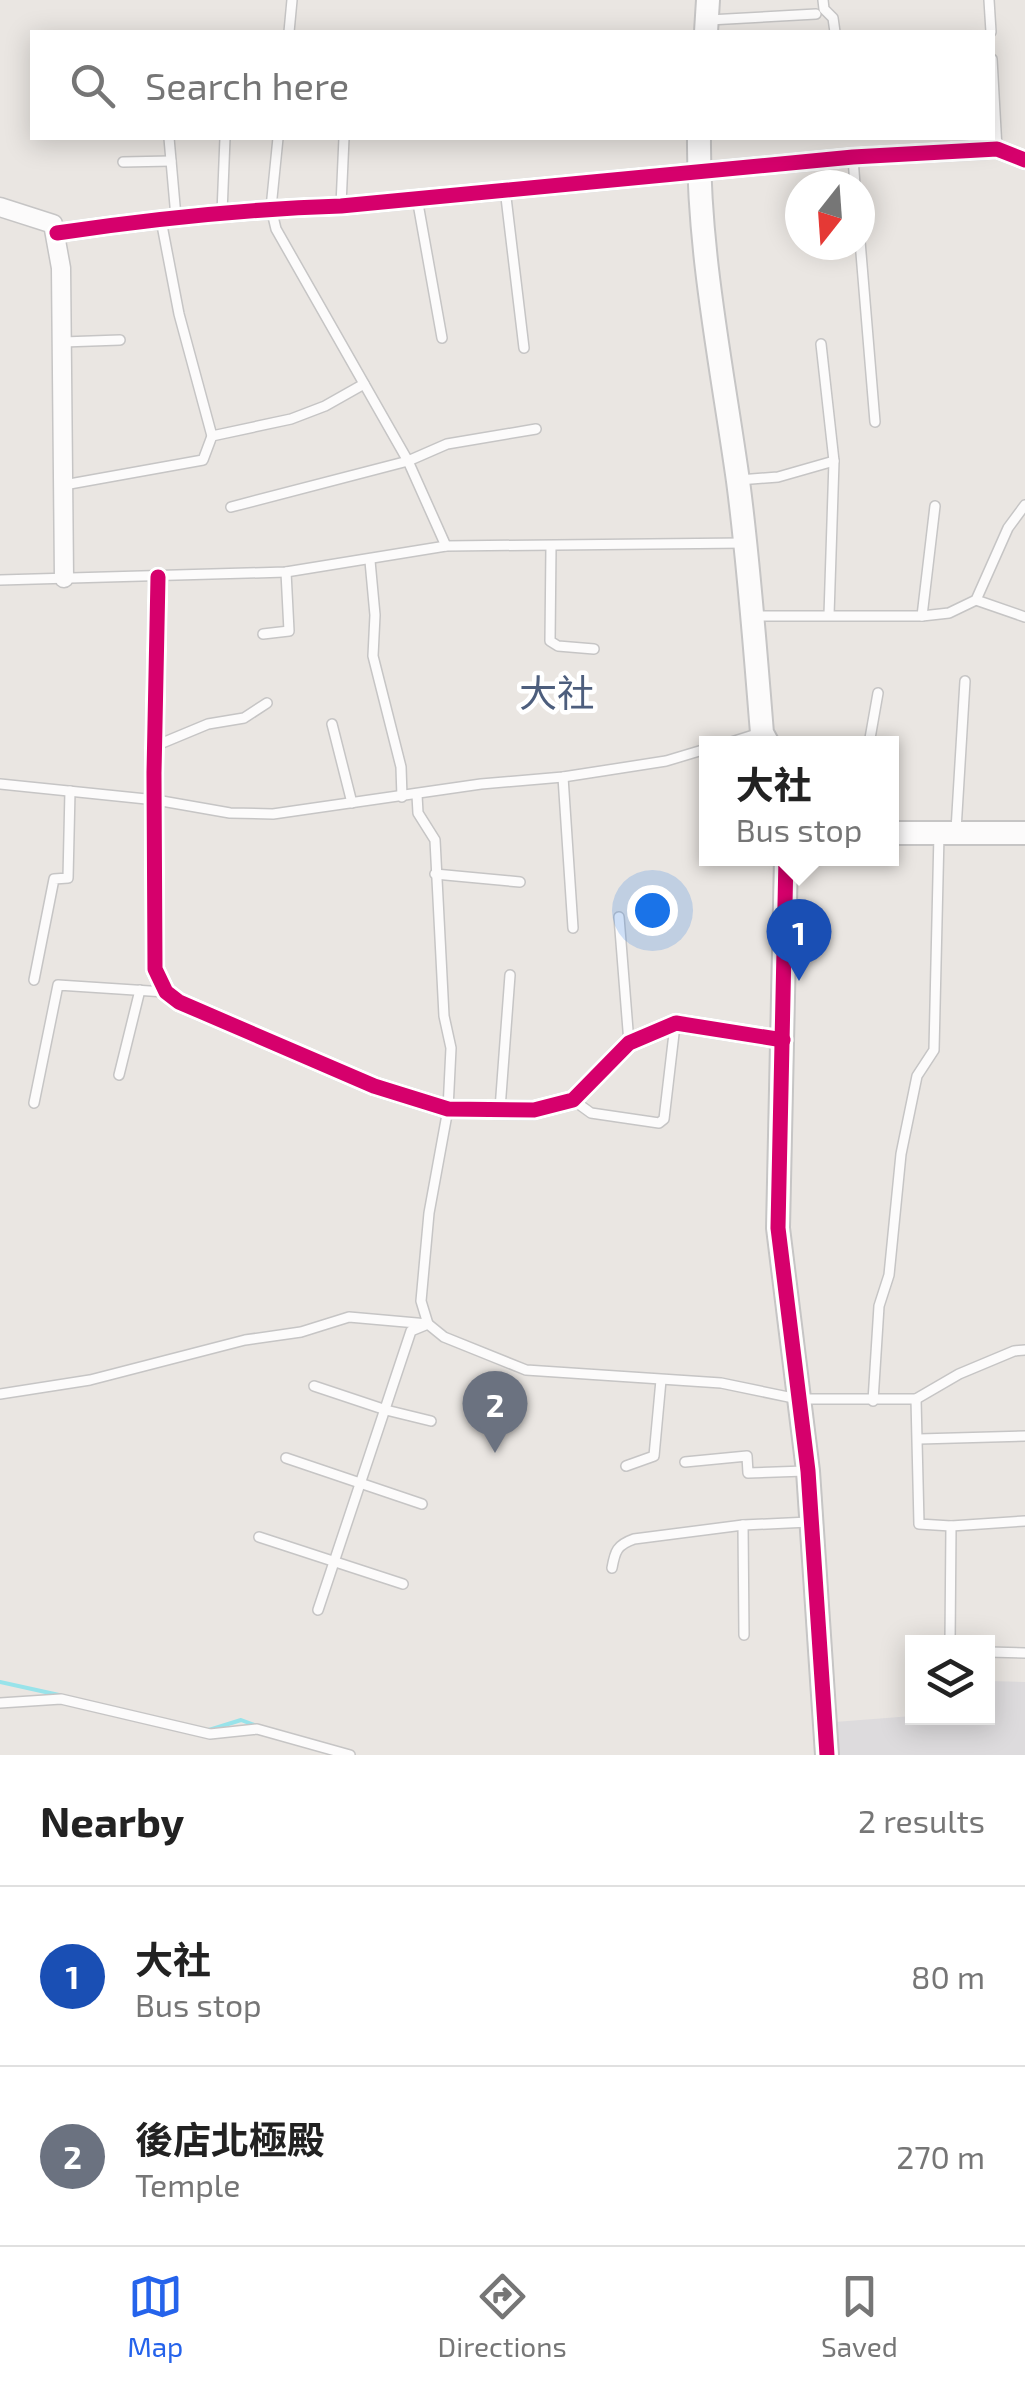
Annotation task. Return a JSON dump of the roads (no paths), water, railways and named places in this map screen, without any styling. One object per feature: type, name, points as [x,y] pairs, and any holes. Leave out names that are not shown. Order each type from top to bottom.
[{"type":"street","points":[[700,140],[699,172],[712,306],[738,480],[765,736]]},
{"type":"street","points":[[57,233],[272,208],[341,206],[853,157],[997,149],[1025,160]]},
{"type":"street","points":[[0,207],[52,224],[57,233],[62,268],[64,578]]},
{"type":"street","points":[[158,577],[155,970],[166,992],[179,1002],[374,1086],[448,1110],[534,1110],[572,1100],[629,1043],[676,1024],[783,1040]]},
{"type":"street","points":[[899,833],[1025,833]]},
{"type":"street","points":[[786,866],[778,1228],[808,1471],[827,1755]]},
{"type":"lane","points":[[289,30],[292,0]]},
{"type":"lane","points":[[823,0],[835,30]]},
{"type":"lane","points":[[989,0],[991,30]]},
{"type":"lane","points":[[706,18],[816,14]]},
{"type":"lane","points":[[995,113],[997,149]]},
{"type":"lane","points":[[61,485],[202,460],[212,436],[179,314],[168,218],[169,140]]},
{"type":"lane","points":[[222,213],[225,140]]},
{"type":"lane","points":[[278,140],[272,208],[276,230],[408,460],[446,546]]},
{"type":"lane","points":[[341,206],[344,140]]},
{"type":"lane","points":[[853,157],[854,170]]},
{"type":"lane","points":[[124,162],[171,161]]},
{"type":"lane","points":[[505,190],[524,348]]},
{"type":"lane","points":[[417,198],[442,338]]},
{"type":"lane","points":[[862,260],[875,422]]},
{"type":"lane","points":[[62,342],[120,340]]},
{"type":"lane","points":[[821,344],[834,461],[830,615]]},
{"type":"lane","points":[[212,436],[290,419],[325,406],[364,384]]},
{"type":"lane","points":[[230,507],[408,460],[448,444],[536,428]]},
{"type":"lane","points":[[738,480],[778,477],[834,461]]},
{"type":"lane","points":[[753,616],[922,616],[949,612],[976,600],[1008,528],[1022,519],[1025,505]]},
{"type":"lane","points":[[922,616],[935,506]]},
{"type":"lane","points":[[0,580],[286,572],[446,546],[745,543]]},
{"type":"lane","points":[[551,546],[550,640],[558,646],[594,649]]},
{"type":"lane","points":[[370,561],[375,614],[373,656],[401,767],[402,798]]},
{"type":"lane","points":[[263,634],[288,631],[286,572]]},
{"type":"lane","points":[[976,600],[1025,617]]},
{"type":"lane","points":[[873,1401],[879,1306],[889,1274],[901,1154],[917,1076],[934,1050],[947,833],[966,681]]},
{"type":"lane","points":[[870,736],[878,693]]},
{"type":"lane","points":[[154,746],[208,724],[244,718],[267,703]]},
{"type":"lane","points":[[332,724],[352,804]]},
{"type":"lane","points":[[0,784],[156,800],[230,813],[273,814],[481,784],[563,777],[666,761],[699,751]]},
{"type":"lane","points":[[563,777],[573,928]]},
{"type":"lane","points":[[34,980],[54,879],[68,878],[70,791]]},
{"type":"lane","points":[[417,794],[418,814],[435,840],[444,1016],[451,1048],[448,1110],[421,1301],[428,1324],[444,1337],[526,1370],[721,1383],[798,1399],[916,1398],[959,1374],[1025,1350]]},
{"type":"lane","points":[[436,874],[520,882]]},
{"type":"lane","points":[[619,917],[629,1043]]},
{"type":"lane","points":[[500,1108],[510,974]]},
{"type":"lane","points":[[34,1103],[58,986],[166,992]]},
{"type":"lane","points":[[119,1076],[140,990]]},
{"type":"lane","points":[[572,1100],[591,1113],[659,1123],[664,1119],[676,1024]]},
{"type":"lane","points":[[0,1394],[90,1380],[245,1340],[301,1332],[349,1317],[428,1324]]},
{"type":"lane","points":[[318,1610],[411,1331],[428,1324]]},
{"type":"lane","points":[[626,1466],[654,1456],[661,1380]]},
{"type":"lane","points":[[314,1386],[431,1420]]},
{"type":"lane","points":[[916,1398],[918,1524],[1025,1521]]},
{"type":"lane","points":[[919,1439],[1024,1436]]},
{"type":"lane","points":[[685,1462],[747,1456],[748,1473],[808,1471]]},
{"type":"lane","points":[[286,1458],[422,1504]]},
{"type":"lane","points":[[612,1568],[620,1544],[634,1539],[743,1525],[809,1522]]},
{"type":"lane","points":[[743,1525],[744,1635]]},
{"type":"lane","points":[[950,1635],[951,1526]]},
{"type":"lane","points":[[258,1537],[403,1584]]},
{"type":"lane","points":[[995,1652],[1025,1653]]},
{"type":"lane","points":[[0,1703],[61,1699],[210,1734],[257,1729],[350,1755]]},
{"type":"waterway","points":[[0,1682],[59,1695]]},
{"type":"waterway","points":[[209,1730],[241,1720],[257,1726]]},
{"type":"place","name":"大社","points":[[799,981]]},
{"type":"place","name":"後店北極殿","points":[[495,1453]]},
{"type":"district","name":"大社","points":[[557,692]]}]
